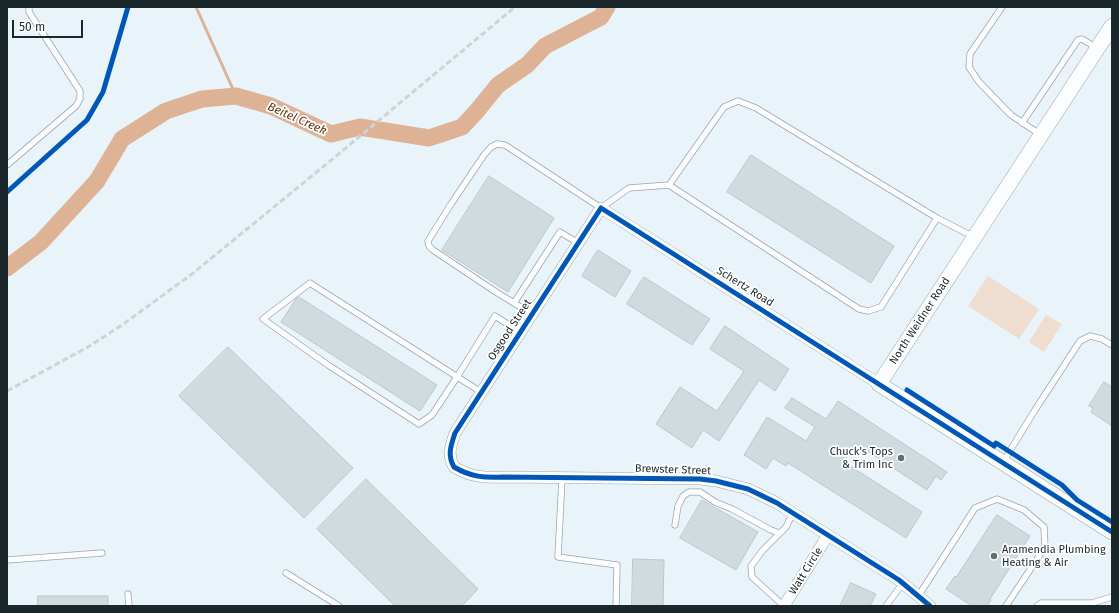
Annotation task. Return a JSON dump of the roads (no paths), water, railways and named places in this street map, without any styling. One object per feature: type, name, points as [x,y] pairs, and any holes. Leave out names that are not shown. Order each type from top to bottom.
[{"type":"street","name":"North Weidner Road","points":[[879,384],[1112,26]]},
{"type":"street","name":"Osgood Street","points":[[454,467],[449,456],[450,446],[455,432],[601,208]]},
{"type":"street","name":"Schertz Road","points":[[601,208],[879,384]]},
{"type":"street","points":[[879,384],[1112,532]]},
{"type":"street","name":"Brewster Street","points":[[454,467],[474,476],[487,478],[700,479],[716,481],[748,489],[777,503],[903,583],[919,595],[930,606]]},
{"type":"street","name":"Watt Circle","points":[[784,606],[828,535]]},
{"type":"lane","points":[[7,165],[76,106],[80,99],[80,91],[29,12],[29,7]]},
{"type":"lane","points":[[1002,7],[970,54],[969,67],[984,88],[1011,115],[1041,136]]},
{"type":"lane","points":[[1022,123],[1078,40],[1082,39],[1098,49]]},
{"type":"lane","points":[[669,185],[724,108],[738,101],[756,108],[937,218],[974,238]]},
{"type":"lane","points":[[532,314],[432,250],[429,246],[428,241],[451,204],[484,155],[491,147],[497,144],[505,145],[601,208],[629,188],[669,185],[859,309],[868,311],[881,307],[937,218]]},
{"type":"lane","points":[[514,303],[560,232],[578,243]]},
{"type":"lane","points":[[481,392],[457,377],[310,283],[263,319],[328,365],[419,424],[432,415],[457,377],[495,316],[520,332]]},
{"type":"lane","points":[[1002,463],[1080,341],[1090,336],[1102,339],[1112,345]]},
{"type":"lane","points":[[562,478],[558,557],[617,565],[616,606]]},
{"type":"lane","points":[[700,479],[700,492]]},
{"type":"lane","points":[[675,525],[678,506],[683,496],[689,492],[700,492],[714,502],[732,509],[779,533]]},
{"type":"lane","points":[[919,595],[975,508],[997,499],[1024,510],[1044,527],[1045,547],[1006,606]]},
{"type":"lane","points":[[784,606],[752,577],[751,566],[763,550],[786,526],[793,513]]},
{"type":"lane","points":[[7,560],[102,553]]},
{"type":"lane","points":[[286,572],[339,606]]},
{"type":"lane","points":[[886,606],[903,583]]},
{"type":"lane","points":[[128,594],[129,606]]},
{"type":"lane","points":[[1037,606],[1041,604],[1092,603],[1112,597]]},
{"type":"waterway","points":[[196,7],[236,96]]},
{"type":"waterway","name":"Beitel Creek","points":[[7,268],[41,242],[97,181],[122,139],[166,111],[202,99],[236,96],[271,106],[331,134],[360,127],[429,138],[462,127],[498,85],[527,65],[545,46],[601,17],[607,7]]},
{"type":"railway","points":[[7,391],[88,347],[122,325],[192,274],[515,7]]},
{"type":"place","name":"Chuck's Tops & Trim Inc","points":[[901,458]]},
{"type":"place","name":"Aramendia Plumbing Heating & Air","points":[[994,556]]}]
